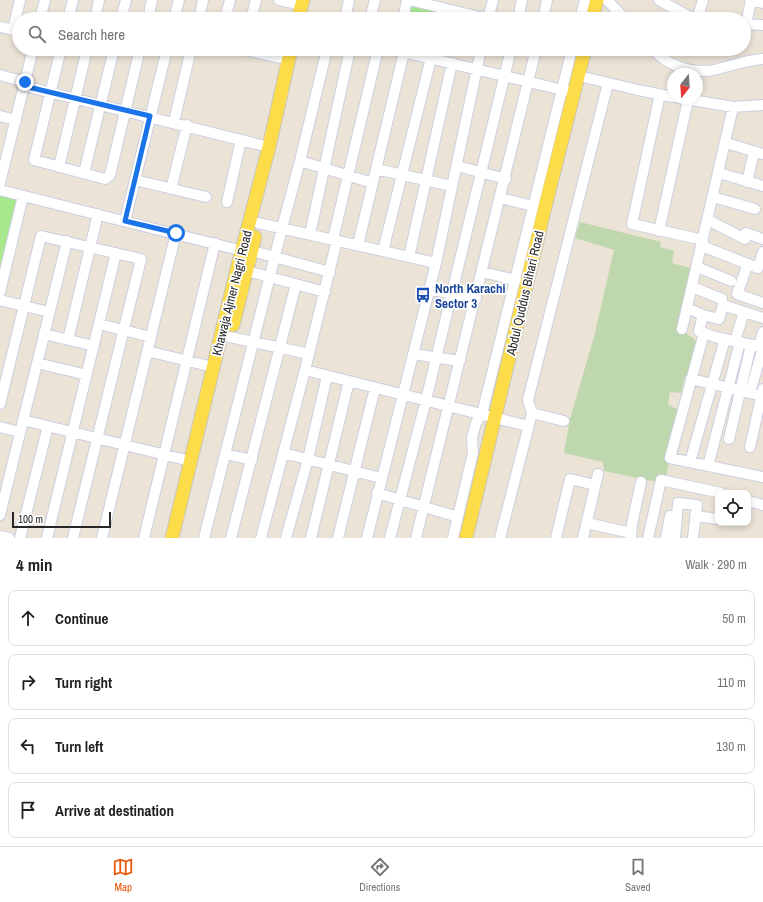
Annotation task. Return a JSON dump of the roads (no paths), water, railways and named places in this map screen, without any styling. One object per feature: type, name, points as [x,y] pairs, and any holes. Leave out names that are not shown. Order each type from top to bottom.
[{"type":"main road","points":[[594,12],[597,0]]},
{"type":"main road","points":[[301,12],[306,2]]},
{"type":"main road","points":[[306,2],[307,12]]},
{"type":"main road","name":"Khawaja Ajmer Nagri Road","points":[[181,538],[230,337],[232,312],[259,202],[269,147],[290,56]]},
{"type":"main road","name":"Khawaja Ajmer Nagri Road","points":[[172,538],[213,367],[247,271],[247,251],[258,223],[259,202],[278,148],[298,56]]},
{"type":"main road","name":"Abdul Quddus Bihari Road","points":[[466,538],[545,207],[569,91],[579,76],[583,56]]},
{"type":"street","points":[[18,12],[20,0]]},
{"type":"street","points":[[42,12],[45,0]]},
{"type":"street","points":[[70,12],[73,0]]},
{"type":"street","points":[[96,12],[99,0]]},
{"type":"street","points":[[123,12],[126,0]]},
{"type":"street","points":[[149,12],[152,0]]},
{"type":"street","points":[[176,12],[179,0]]},
{"type":"street","points":[[200,12],[203,0]]},
{"type":"street","points":[[227,12],[230,0]]},
{"type":"street","points":[[253,12],[256,0]]},
{"type":"street","points":[[279,0],[306,2]]},
{"type":"street","points":[[346,12],[349,0]]},
{"type":"street","points":[[372,12],[375,0]]},
{"type":"street","points":[[405,12],[408,0],[459,12]]},
{"type":"street","points":[[490,12],[493,0]]},
{"type":"street","points":[[519,12],[522,0]]},
{"type":"street","points":[[582,12],[585,0]]},
{"type":"street","points":[[607,0],[618,12]]},
{"type":"street","points":[[659,0],[681,12]]},
{"type":"street","points":[[699,12],[703,0]]},
{"type":"street","points":[[748,12],[750,0],[763,3]]},
{"type":"street","points":[[543,12],[544,1]]},
{"type":"street","points":[[751,24],[763,25]]},
{"type":"street","points":[[0,27],[12,29]]},
{"type":"street","points":[[0,183],[31,56]]},
{"type":"street","points":[[59,56],[34,158],[38,162],[105,178],[110,175],[138,56]]},
{"type":"street","points":[[59,167],[85,56]]},
{"type":"street","points":[[84,173],[112,56]]},
{"type":"street","points":[[125,221],[165,56]]},
{"type":"street","points":[[174,122],[189,56]]},
{"type":"street","points":[[204,538],[300,162],[325,56]]},
{"type":"street","points":[[310,234],[348,56]]},
{"type":"street","points":[[261,538],[330,272],[348,176],[376,56]]},
{"type":"street","points":[[358,245],[376,169],[396,56]]},
{"type":"street","points":[[422,56],[569,91]]},
{"type":"street","points":[[367,538],[377,493],[430,289],[479,56]]},
{"type":"street","points":[[390,538],[426,400],[508,56]]},
{"type":"street","points":[[416,538],[530,82],[535,56]]},
{"type":"street","points":[[453,538],[473,453],[472,437],[476,423],[482,414],[533,206],[569,91],[572,56]]},
{"type":"street","points":[[659,56],[675,66],[687,69],[717,70],[731,64],[763,59]]},
{"type":"street","points":[[384,251],[431,58]]},
{"type":"street","points":[[409,256],[452,63]]},
{"type":"street","points":[[0,75],[50,92],[187,125],[269,147]]},
{"type":"street","points":[[579,76],[667,96]]},
{"type":"street","points":[[500,538],[532,412],[528,400],[608,83]]},
{"type":"street","points":[[660,94],[632,224],[702,243],[748,264],[760,272],[763,252]]},
{"type":"street","points":[[703,102],[733,107],[763,105]]},
{"type":"street","points":[[659,231],[683,104]]},
{"type":"street","points":[[682,329],[726,143],[733,107]]},
{"type":"street","points":[[0,116],[16,120]]},
{"type":"street","points":[[171,189],[187,125]]},
{"type":"street","points":[[227,202],[241,140]]},
{"type":"street","points":[[726,143],[758,153],[747,182]]},
{"type":"street","points":[[300,162],[373,183]]},
{"type":"street","points":[[457,166],[506,178]]},
{"type":"street","points":[[376,169],[452,186]]},
{"type":"street","points":[[719,173],[763,186]]},
{"type":"street","points":[[135,180],[206,197]]},
{"type":"street","points":[[0,190],[275,257],[330,272]]},
{"type":"street","points":[[0,292],[23,196]]},
{"type":"street","points":[[713,197],[755,209]]},
{"type":"street","points":[[500,198],[533,206]]},
{"type":"street","points":[[68,340],[98,214]]},
{"type":"street","points":[[708,220],[745,239],[746,233],[763,239]]},
{"type":"street","points":[[258,223],[436,263]]},
{"type":"street","points":[[102,538],[176,233]]},
{"type":"street","points":[[0,404],[41,236],[91,246],[138,258],[141,261],[73,538]]},
{"type":"street","points":[[0,516],[67,241]]},
{"type":"street","points":[[144,538],[215,243]]},
{"type":"street","points":[[47,538],[116,253]]},
{"type":"street","points":[[748,264],[737,294],[763,303]]},
{"type":"street","points":[[697,268],[730,281]]},
{"type":"street","points":[[247,271],[324,292]]},
{"type":"street","points":[[482,272],[516,280]]},
{"type":"street","points":[[231,538],[296,284]]},
{"type":"street","points":[[692,287],[722,299]]},
{"type":"street","points":[[430,289],[476,299]]},
{"type":"street","points":[[0,300],[49,312]]},
{"type":"street","points":[[687,308],[703,315],[719,319],[723,305],[763,318]]},
{"type":"street","points":[[690,462],[712,385],[733,341],[744,312]]},
{"type":"street","points":[[703,315],[699,331],[733,341],[759,346]]},
{"type":"street","points":[[99,324],[151,337]]},
{"type":"street","points":[[729,439],[763,332]]},
{"type":"street","points":[[704,333],[670,458],[763,476]]},
{"type":"street","points":[[44,334],[94,346]]},
{"type":"street","points":[[230,337],[309,354]]},
{"type":"street","points":[[708,466],[728,388],[733,341]]},
{"type":"street","points":[[147,351],[213,367]]},
{"type":"street","points":[[413,354],[460,361]]},
{"type":"street","points":[[37,363],[87,375]]},
{"type":"street","points":[[305,370],[528,426]]},
{"type":"street","points":[[286,538],[308,459],[327,376]]},
{"type":"street","points":[[691,379],[745,392],[763,393],[750,447]]},
{"type":"street","points":[[311,538],[349,381]]},
{"type":"street","points":[[338,538],[375,388]]},
{"type":"street","points":[[532,412],[564,421]]},
{"type":"street","points":[[23,420],[190,460]]},
{"type":"street","points":[[20,538],[48,426]]},
{"type":"street","points":[[0,427],[20,432]]},
{"type":"street","points":[[283,453],[381,478]]},
{"type":"street","points":[[226,454],[252,460]]},
{"type":"street","points":[[583,538],[598,474]]},
{"type":"street","points":[[556,538],[570,479],[595,485]]},
{"type":"street","points":[[648,538],[661,480],[715,492]]},
{"type":"street","points":[[587,523],[631,536],[641,482]]},
{"type":"street","points":[[377,493],[458,517]]},
{"type":"street","points":[[751,502],[763,504]]},
{"type":"street","points":[[675,538],[678,503],[697,505],[693,538]]},
{"type":"street","points":[[666,538],[670,516]]},
{"type":"street","points":[[695,516],[715,519]]},
{"type":"street","points":[[0,536],[9,538]]},
{"type":"place","name":"North Karachi Sector 3","points":[[423,295]]}]
